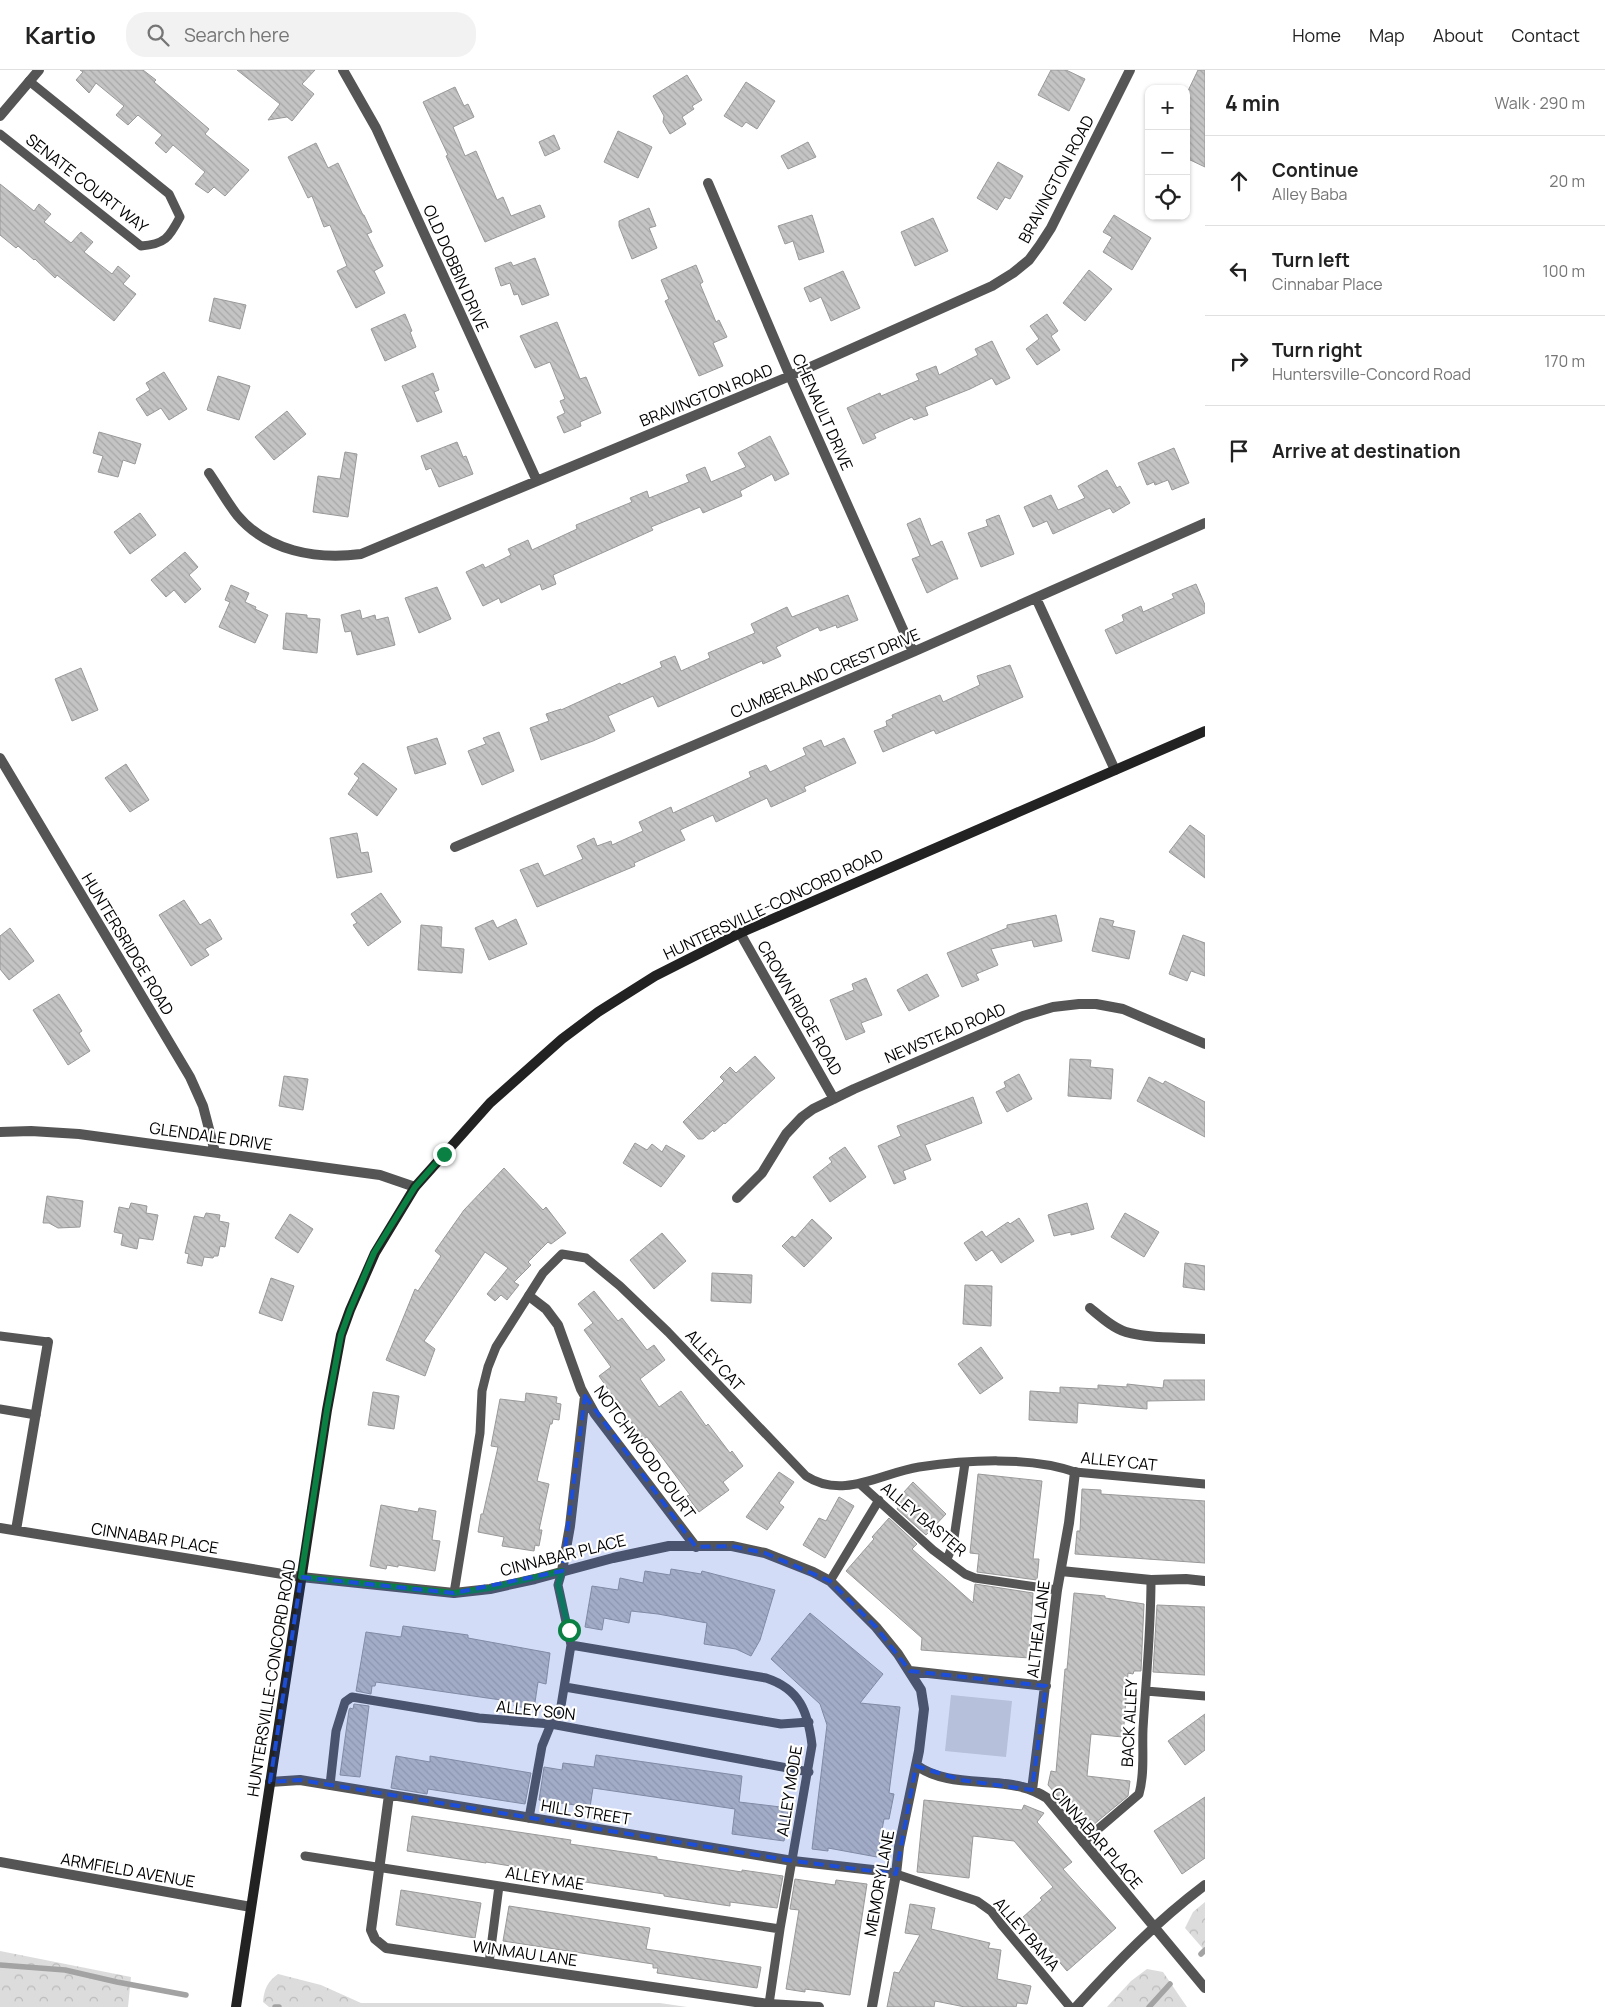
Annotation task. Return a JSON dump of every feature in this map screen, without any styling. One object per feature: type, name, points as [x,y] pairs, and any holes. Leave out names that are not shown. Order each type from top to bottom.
[{"type":"main road","name":"HUNTERSVILLE-CONCORD ROAD","points":[[236,2007],[327,1410],[341,1335],[362,1278],[374,1253],[415,1187],[490,1103],[562,1039],[598,1012],[655,976],[740,933],[1205,731]]},
{"type":"street","points":[[0,116],[39,70]]},
{"type":"street","name":"OLD DOBBIN DRIVE","points":[[343,70],[376,128],[537,480]]},
{"type":"street","name":"BRAVINGTON ROAD","points":[[209,473],[236,514],[250,528],[263,537],[280,546],[301,552],[341,557],[360,554],[790,376],[992,286],[1029,260],[1051,228],[1130,70]]},
{"type":"street","name":"CHENAULT DRIVE","points":[[708,183],[790,376],[913,652]]},
{"type":"street","name":"CUMBERLAND CREST DRIVE","points":[[455,848],[913,652],[1205,523]]},
{"type":"street","points":[[1036,598],[1115,770]]},
{"type":"street","name":"HUNTERSRIDGE ROAD","points":[[0,758],[190,1077],[203,1106],[215,1152]]},
{"type":"street","name":"CROWN RIDGE ROAD","points":[[740,933],[834,1099]]},
{"type":"street","name":"NEWSTEAD ROAD","points":[[737,1198],[762,1173],[786,1134],[802,1117],[813,1109],[1023,1016],[1053,1007],[1096,1004],[1123,1009],[1205,1044]]},
{"type":"street","name":"GLENDALE DRIVE","points":[[0,1132],[31,1131],[79,1134],[215,1152],[380,1175],[415,1187]]},
{"type":"street","name":"NOTCHWOOD COURT","points":[[529,1296],[546,1309],[558,1325],[585,1396],[595,1414],[696,1547]]},
{"type":"street","points":[[1090,1308],[1113,1326],[1125,1332],[1205,1339]]},
{"type":"street","points":[[16,1530],[48,1342]]},
{"type":"street","points":[[562,1571],[570,1526],[585,1396]]},
{"type":"street","name":"ALTHEA LANE","points":[[1032,1790],[1057,1590],[1075,1472]]},
{"type":"street","name":"CINNABAR PLACE","points":[[0,1528],[301,1577],[454,1593],[490,1588],[669,1546],[732,1546],[765,1553],[813,1572],[830,1581],[876,1627],[910,1671],[921,1690],[924,1709],[916,1765],[936,1775],[961,1780],[1013,1785],[1032,1790],[1047,1798],[1205,1988]]},
{"type":"street","points":[[1061,1571],[1151,1580],[1186,1579],[1205,1581]]},
{"type":"street","points":[[910,1671],[1046,1686]]},
{"type":"street","name":"MEMORY LANE","points":[[872,2007],[896,1874],[899,1847],[916,1765]]},
{"type":"street","name":"HILL STREET","points":[[270,1782],[300,1780],[793,1861],[896,1874]]},
{"type":"street","name":"WINMAU LANE","points":[[389,1795],[371,1930],[375,1940],[386,1948],[769,2004],[819,2007]]},
{"type":"street","name":"ARMFIELD AVENUE","points":[[0,1862],[251,1908]]},
{"type":"street","points":[[1076,2007],[1154,1927],[1205,1885]]},
{"type":"lane","name":"SENATE COURT WAY","points":[[0,134],[141,246],[157,244],[170,236],[180,217],[169,194],[29,82]]},
{"type":"lane","name":"ALLEY CAT","points":[[454,1593],[480,1433],[484,1383],[496,1347],[543,1273],[562,1254],[586,1258],[620,1286],[668,1332],[806,1476],[814,1481],[836,1486],[860,1484],[919,1467],[1009,1462],[1056,1466],[1075,1472],[1205,1484]]},
{"type":"lane","points":[[0,1336],[48,1342]]},
{"type":"lane","points":[[0,1409],[36,1415]]},
{"type":"lane","points":[[948,1559],[953,1545],[965,1463]]},
{"type":"lane","name":"ALLEY BASTER","points":[[860,1484],[933,1550],[948,1559],[965,1574],[975,1578],[1057,1590]]},
{"type":"lane","points":[[830,1581],[878,1500]]},
{"type":"lane","points":[[529,1818],[542,1746],[551,1724],[560,1712],[571,1646],[558,1585],[562,1571]]},
{"type":"lane","name":"BACK ALLEY","points":[[1083,1842],[1139,1794],[1151,1618],[1151,1580]]},
{"type":"lane","name":"ALLEY MODE","points":[[571,1646],[766,1678],[778,1682],[792,1692],[801,1703],[809,1722],[812,1745],[769,2004]]},
{"type":"lane","points":[[565,1687],[782,1724],[809,1722]]},
{"type":"lane","points":[[1146,1691],[1205,1696]]},
{"type":"lane","name":"ALLEY SON","points":[[330,1785],[336,1731],[345,1702],[352,1697],[479,1718],[551,1724],[809,1772]]},
{"type":"lane","name":"ALLEY MAE","points":[[305,1856],[780,1929]]},
{"type":"lane","name":"ALLEY BAMA","points":[[896,1874],[977,1901],[991,1911],[1070,2007]]},
{"type":"lane","points":[[489,1963],[500,1886]]},
{"type":"highlighted area","points":[[585,1396],[696,1547],[732,1546],[765,1553],[830,1581],[876,1627],[910,1671],[1046,1686],[1032,1790],[961,1780],[916,1766],[896,1874],[793,1861],[300,1780],[270,1782],[301,1577],[454,1593],[562,1571]]},
{"type":"green space","points":[[951,1695],[1012,1701],[1006,1757],[945,1751]]},
{"type":"green space","points":[[1205,1902],[1205,1951],[1185,1928],[1193,1912]]},
{"type":"green space","points":[[0,1951],[131,1977],[128,2007],[0,2007]]},
{"type":"green space","points":[[1147,1969],[1163,1972],[1187,2007],[1107,2007],[1131,1981]]},
{"type":"green space","points":[[278,1974],[321,1985],[361,2003],[660,2003],[687,2007],[269,2007],[263,2002],[264,1993],[269,1983]]},
{"type":"building","points":[[80,70],[143,70],[156,80],[154,82],[209,129],[205,134],[249,170],[225,196],[214,187],[208,193],[195,184],[205,172],[173,145],[166,153],[155,143],[162,135],[138,115],[128,125],[116,115],[124,106],[96,83],[89,93],[76,80],[83,72]]},
{"type":"building","points":[[237,70],[315,70],[302,84],[314,94],[292,121],[287,117],[268,120],[280,104]]},
{"type":"building","points":[[1051,70],[1066,70],[1085,79],[1069,111],[1038,95]]},
{"type":"building","points":[[1198,70],[1205,70],[1205,167],[1190,160],[1190,87]]},
{"type":"building","points":[[687,75],[702,100],[692,106],[694,109],[682,117],[686,124],[670,134],[663,122],[664,116],[653,96]]},
{"type":"building","points":[[746,82],[775,101],[757,129],[746,122],[742,127],[724,116]]},
{"type":"building","points":[[455,87],[464,106],[468,104],[474,117],[453,127],[465,156],[476,151],[497,200],[503,197],[511,216],[540,205],[545,217],[485,242],[423,102]]},
{"type":"building","points":[[618,131],[652,147],[638,178],[604,162]]},
{"type":"building","points":[[554,135],[560,149],[545,156],[539,142]]},
{"type":"building","points":[[808,142],[816,157],[788,169],[781,156]]},
{"type":"building","points":[[316,143],[328,168],[338,163],[372,232],[367,234],[383,266],[374,271],[385,293],[356,308],[337,271],[347,266],[330,225],[324,227],[312,196],[308,198],[288,157]]},
{"type":"building","points":[[998,162],[1023,176],[1010,199],[1005,197],[997,210],[977,198]]},
{"type":"building","points":[[0,184],[34,211],[39,204],[51,214],[44,222],[71,243],[81,232],[93,242],[84,252],[112,274],[118,266],[130,276],[123,284],[136,294],[114,321],[57,275],[55,278],[35,259],[18,246],[16,248],[0,235]]},
{"type":"building","points":[[649,208],[656,226],[649,228],[657,248],[632,259],[619,226],[619,221]]},
{"type":"building","points":[[812,215],[824,252],[799,260],[793,241],[785,244],[778,226]]},
{"type":"building","points":[[1114,215],[1151,238],[1132,270],[1103,252],[1112,237],[1103,232]]},
{"type":"building","points":[[933,218],[948,251],[915,266],[901,232]]},
{"type":"building","points":[[535,258],[549,295],[522,305],[518,294],[514,295],[510,283],[501,286],[495,268],[511,262],[513,266]]},
{"type":"building","points":[[696,265],[703,282],[700,284],[716,322],[719,320],[727,337],[713,343],[723,366],[699,376],[665,301],[669,299],[661,280]]},
{"type":"building","points":[[1089,270],[1112,289],[1085,321],[1063,303]]},
{"type":"building","points":[[843,271],[860,308],[831,321],[821,297],[810,302],[804,288]]},
{"type":"building","points":[[214,298],[246,305],[240,329],[209,321]]},
{"type":"building","points":[[405,314],[416,347],[385,361],[371,329]]},
{"type":"building","points":[[1047,314],[1058,331],[1051,336],[1060,350],[1037,365],[1026,349],[1039,339],[1030,326]]},
{"type":"building","points":[[557,322],[580,379],[586,377],[601,413],[580,422],[581,426],[564,433],[557,417],[565,413],[560,401],[565,399],[550,362],[535,368],[520,336]]},
{"type":"building","points":[[992,341],[1010,378],[996,385],[992,378],[925,407],[928,415],[914,420],[912,417],[874,434],[876,438],[863,444],[847,408],[880,393],[881,396],[919,380],[916,374],[936,366],[939,375],[978,355],[975,349]]},
{"type":"building","points":[[164,372],[187,409],[169,420],[161,408],[147,416],[136,399],[150,390],[146,383]]},
{"type":"building","points":[[433,373],[439,390],[434,392],[442,412],[417,422],[402,386]]},
{"type":"building","points":[[218,376],[250,386],[239,420],[207,410]]},
{"type":"building","points":[[287,411],[306,434],[274,460],[255,437]]},
{"type":"building","points":[[99,432],[141,444],[135,464],[123,460],[118,477],[98,472],[103,456],[93,453]]},
{"type":"building","points":[[770,436],[789,474],[775,481],[772,474],[740,491],[742,496],[703,513],[700,507],[651,527],[653,530],[553,575],[556,584],[542,590],[540,584],[501,603],[499,598],[483,606],[466,572],[483,564],[485,568],[511,555],[508,549],[528,540],[532,550],[577,529],[576,525],[632,502],[630,498],[647,491],[649,498],[689,482],[686,475],[705,467],[711,482],[746,467],[738,453]]},
{"type":"building","points":[[457,442],[463,457],[466,456],[473,474],[439,487],[431,468],[426,470],[421,456]]},
{"type":"building","points":[[1174,448],[1189,483],[1172,490],[1168,480],[1155,485],[1154,482],[1147,485],[1138,463]]},
{"type":"building","points":[[345,452],[357,454],[348,517],[313,512],[318,476],[340,479]]},
{"type":"building","points":[[1107,470],[1117,488],[1120,486],[1130,503],[1113,513],[1110,508],[1053,534],[1047,521],[1033,527],[1024,507],[1051,495],[1058,510],[1085,498],[1078,486]]},
{"type":"building","points":[[140,513],[156,535],[130,554],[114,532]]},
{"type":"building","points":[[999,515],[1014,554],[981,567],[968,533],[988,526],[986,520]]},
{"type":"building","points":[[920,518],[931,546],[942,541],[958,579],[927,593],[912,559],[920,556],[907,524]]},
{"type":"building","points":[[185,552],[198,567],[189,575],[201,589],[185,603],[174,590],[166,597],[151,580]]},
{"type":"building","points":[[1196,584],[1205,605],[1205,613],[1116,654],[1105,630],[1124,621],[1122,615],[1141,606],[1143,612],[1174,598],[1172,594]]},
{"type":"building","points":[[231,585],[249,593],[245,602],[268,615],[255,643],[219,627],[230,602],[225,600]]},
{"type":"building","points":[[437,587],[451,619],[419,633],[405,598]]},
{"type":"building","points":[[848,595],[858,620],[837,628],[836,625],[820,631],[818,627],[776,647],[781,656],[763,664],[762,661],[658,707],[653,696],[608,716],[615,731],[541,760],[530,728],[549,721],[546,714],[561,710],[620,683],[621,685],[662,667],[660,662],[675,656],[681,671],[710,658],[708,653],[755,633],[751,624],[787,607],[792,617]]},
{"type":"building","points":[[360,610],[362,619],[375,615],[376,620],[388,617],[395,645],[357,655],[351,631],[345,632],[341,615]]},
{"type":"building","points":[[286,613],[307,615],[307,618],[320,619],[317,653],[283,649]]},
{"type":"building","points":[[1010,665],[1023,697],[936,734],[934,730],[883,752],[874,731],[887,726],[886,721],[893,718],[892,715],[940,695],[943,702],[980,685],[977,676]]},
{"type":"building","points":[[81,668],[98,710],[72,721],[55,679]]},
{"type":"building","points":[[499,732],[514,771],[482,785],[468,751],[486,744],[483,738]]},
{"type":"building","points":[[437,738],[446,764],[415,774],[407,747]]},
{"type":"building","points":[[844,738],[856,763],[804,787],[806,791],[771,807],[767,798],[716,822],[713,815],[680,830],[685,840],[634,863],[635,866],[537,907],[520,870],[538,863],[544,876],[583,859],[577,846],[594,838],[597,846],[611,841],[612,845],[643,831],[639,822],[671,807],[673,813],[751,777],[749,772],[766,765],[770,772],[806,755],[803,748],[821,740],[824,747]]},
{"type":"building","points":[[363,763],[397,789],[377,816],[348,794],[359,778],[354,774]]},
{"type":"building","points":[[126,764],[149,800],[130,812],[105,778]]},
{"type":"building","points":[[1190,825],[1205,836],[1205,878],[1169,852]]},
{"type":"building","points":[[357,833],[361,853],[368,852],[372,872],[337,878],[330,838]]},
{"type":"building","points":[[381,893],[401,922],[368,946],[353,925],[357,923],[351,914]]},
{"type":"building","points":[[184,900],[200,925],[210,919],[222,939],[205,949],[209,955],[191,966],[159,915]]},
{"type":"building","points":[[1056,915],[1062,941],[1034,947],[1032,940],[991,949],[998,965],[976,974],[979,980],[962,987],[947,953],[1007,928],[1007,925]]},
{"type":"building","points":[[1100,918],[1114,921],[1112,926],[1135,931],[1129,959],[1092,951]]},
{"type":"building","points":[[516,919],[527,944],[489,960],[475,928],[493,920],[497,928]]},
{"type":"building","points":[[421,925],[442,927],[441,947],[464,949],[462,973],[418,970]]},
{"type":"building","points":[[10,928],[34,961],[9,980],[0,969],[0,936]]},
{"type":"building","points":[[1183,935],[1205,943],[1205,976],[1191,971],[1187,981],[1169,974]]},
{"type":"building","points":[[927,974],[939,996],[909,1011],[897,990]]},
{"type":"building","points":[[866,978],[882,1015],[861,1023],[865,1032],[846,1040],[830,1000],[854,990],[852,984]]},
{"type":"building","points":[[59,994],[82,1031],[79,1033],[90,1051],[68,1065],[33,1010]]},
{"type":"building","points":[[755,1056],[775,1078],[725,1124],[714,1132],[713,1130],[703,1139],[698,1139],[683,1122],[724,1081],[720,1077],[730,1067],[736,1073]]},
{"type":"building","points":[[1070,1059],[1091,1060],[1090,1067],[1113,1069],[1111,1099],[1068,1096]]},
{"type":"building","points":[[1019,1074],[1032,1099],[1007,1112],[996,1092],[1006,1087],[1004,1082]]},
{"type":"building","points":[[284,1076],[308,1079],[303,1110],[279,1106]]},
{"type":"building","points":[[1149,1077],[1163,1084],[1165,1081],[1205,1102],[1205,1137],[1137,1101]]},
{"type":"building","points":[[973,1097],[982,1123],[925,1145],[931,1160],[903,1171],[906,1179],[894,1184],[878,1146],[901,1136],[897,1126]]},
{"type":"building","points":[[635,1143],[647,1150],[652,1144],[662,1152],[666,1145],[685,1156],[661,1187],[623,1163]]},
{"type":"building","points":[[845,1147],[866,1177],[830,1202],[813,1177],[832,1162],[829,1158]]},
{"type":"building","points":[[504,1168],[543,1210],[546,1207],[566,1233],[551,1244],[548,1242],[528,1262],[531,1265],[514,1282],[519,1285],[507,1300],[501,1295],[495,1301],[487,1294],[508,1268],[485,1252],[424,1341],[435,1349],[425,1376],[386,1360],[415,1289],[418,1291],[441,1256],[435,1251],[464,1210]]},
{"type":"building","points":[[47,1196],[83,1201],[80,1227],[58,1228],[49,1223],[43,1223]]},
{"type":"building","points":[[131,1203],[147,1206],[146,1213],[158,1215],[153,1240],[139,1238],[137,1249],[121,1245],[123,1234],[114,1232],[119,1207],[129,1209]]},
{"type":"building","points":[[1087,1203],[1094,1229],[1071,1235],[1071,1232],[1054,1236],[1048,1215]]},
{"type":"building","points":[[206,1213],[220,1215],[219,1221],[229,1223],[225,1247],[220,1246],[218,1256],[213,1258],[204,1257],[202,1266],[187,1263],[189,1254],[185,1253],[194,1216],[204,1218]]},
{"type":"building","points":[[1125,1213],[1159,1232],[1144,1257],[1111,1237]]},
{"type":"building","points":[[290,1214],[313,1229],[298,1253],[275,1238]]},
{"type":"building","points":[[1019,1218],[1034,1241],[1001,1263],[992,1250],[976,1261],[964,1243],[982,1231],[986,1237],[1008,1222],[1010,1224]]},
{"type":"building","points":[[812,1219],[832,1238],[804,1267],[782,1246],[792,1236],[795,1238]]},
{"type":"building","points":[[662,1233],[686,1261],[654,1289],[630,1260]]},
{"type":"building","points":[[1185,1263],[1205,1266],[1205,1290],[1183,1287]]},
{"type":"building","points":[[712,1273],[752,1275],[751,1303],[711,1301]]},
{"type":"building","points":[[271,1278],[294,1286],[282,1321],[259,1313]]},
{"type":"building","points":[[965,1285],[992,1286],[991,1326],[963,1324]]},
{"type":"building","points":[[594,1291],[618,1321],[622,1318],[647,1350],[654,1345],[665,1360],[640,1379],[659,1407],[681,1391],[706,1426],[708,1424],[730,1453],[732,1451],[743,1466],[723,1482],[729,1490],[699,1512],[687,1496],[690,1495],[647,1437],[643,1439],[599,1376],[611,1367],[584,1330],[593,1323],[578,1304]]},
{"type":"building","points":[[981,1347],[1003,1378],[980,1394],[958,1364]]},
{"type":"building","points":[[1164,1380],[1205,1380],[1205,1400],[1147,1401],[1147,1409],[1078,1403],[1077,1423],[1029,1420],[1030,1391],[1060,1393],[1060,1387],[1098,1389],[1098,1385],[1127,1387],[1127,1384],[1163,1388]]},
{"type":"building","points":[[373,1392],[399,1396],[394,1429],[368,1425]]},
{"type":"building","points":[[526,1393],[557,1397],[556,1403],[561,1404],[559,1420],[553,1419],[552,1424],[550,1424],[537,1481],[549,1484],[539,1530],[542,1530],[539,1546],[535,1545],[534,1551],[502,1546],[504,1537],[478,1532],[498,1447],[491,1446],[500,1399],[525,1402]]},
{"type":"building","points":[[779,1472],[794,1482],[779,1503],[784,1507],[767,1530],[746,1517]]},
{"type":"building","points":[[978,1474],[1042,1481],[1033,1559],[1039,1559],[1037,1580],[977,1572],[979,1554],[970,1553]]},
{"type":"building","points":[[913,1482],[946,1514],[926,1535],[897,1509],[898,1507],[894,1503]]},
{"type":"building","points":[[1082,1489],[1101,1490],[1101,1494],[1205,1501],[1205,1563],[1075,1554],[1077,1531],[1080,1531]]},
{"type":"building","points":[[839,1497],[854,1506],[825,1558],[803,1545],[819,1518],[826,1521]]},
{"type":"building","points":[[381,1505],[418,1512],[419,1508],[436,1511],[432,1540],[440,1541],[435,1571],[398,1565],[398,1567],[387,1565],[386,1569],[370,1566]]},
{"type":"building","points":[[889,1518],[917,1544],[912,1549],[973,1603],[975,1584],[1033,1593],[1029,1658],[921,1650],[922,1638],[846,1571],[874,1539],[872,1537]]},
{"type":"building","points":[[671,1569],[701,1574],[702,1571],[775,1590],[760,1640],[751,1656],[736,1649],[704,1644],[707,1623],[658,1614],[631,1611],[629,1623],[604,1618],[602,1630],[585,1627],[592,1586],[618,1590],[620,1578],[643,1583],[645,1571],[670,1575]]},
{"type":"building","points":[[1074,1593],[1105,1596],[1105,1598],[1144,1604],[1141,1671],[1134,1671],[1133,1674],[1128,1673],[1123,1737],[1091,1734],[1087,1776],[1130,1781],[1128,1796],[1087,1830],[1048,1785],[1051,1771],[1056,1772]]},
{"type":"building","points":[[1157,1605],[1205,1607],[1205,1675],[1153,1672]]},
{"type":"building","points":[[810,1613],[883,1674],[860,1703],[900,1707],[889,1793],[894,1794],[889,1819],[884,1819],[877,1857],[828,1848],[828,1851],[812,1849],[827,1725],[820,1704],[771,1659]]},
{"type":"building","points":[[403,1626],[468,1635],[468,1638],[550,1653],[546,1684],[538,1682],[534,1709],[514,1706],[515,1702],[376,1682],[375,1686],[372,1686],[371,1694],[356,1691],[366,1632],[401,1637]]},
{"type":"building","points":[[354,1704],[369,1706],[360,1777],[340,1775],[349,1710],[350,1708],[353,1709]]},
{"type":"building","points":[[1205,1714],[1205,1750],[1185,1765],[1168,1741]]},
{"type":"building","points":[[596,1755],[742,1776],[739,1802],[789,1808],[784,1841],[732,1834],[735,1809],[593,1788],[590,1807],[539,1800],[544,1767],[562,1770],[563,1763],[594,1767]]},
{"type":"building","points":[[396,1756],[430,1762],[430,1756],[531,1773],[525,1804],[428,1789],[427,1794],[391,1788]]},
{"type":"building","points":[[1205,1797],[1205,1858],[1182,1874],[1154,1831]]},
{"type":"building","points":[[924,1800],[1022,1810],[1024,1805],[1044,1813],[1037,1822],[1072,1862],[1063,1869],[1116,1928],[1067,1971],[1022,1918],[1053,1887],[1014,1841],[973,1836],[969,1878],[917,1872]]},
{"type":"building","points":[[412,1816],[571,1840],[570,1844],[657,1857],[657,1859],[742,1872],[742,1870],[783,1876],[777,1908],[730,1902],[730,1906],[664,1896],[664,1894],[572,1880],[572,1876],[407,1851]]},
{"type":"building","points":[[795,1879],[835,1885],[836,1880],[867,1884],[850,1995],[805,1989],[805,1992],[786,1989],[799,1910],[790,1909]]},
{"type":"building","points":[[401,1890],[481,1903],[475,1938],[396,1925]]},
{"type":"building","points":[[910,1904],[935,1908],[931,1929],[990,1943],[988,1948],[1001,1950],[997,1979],[1031,1986],[1027,2004],[1017,2003],[1016,2007],[965,2007],[935,2001],[934,2007],[887,2007],[894,1972],[899,1973],[920,1935],[905,1933]]},
{"type":"building","points":[[509,1906],[650,1928],[646,1949],[761,1967],[757,1988],[657,1973],[658,1968],[653,1968],[653,1964],[503,1941]]},
{"type":"waterway","points":[[1201,1954],[1205,1950]]},
{"type":"waterway","points":[[0,1965],[65,1970],[186,1995]]},
{"type":"waterway","points":[[1149,2007],[1170,1984]]},
{"type":"route","points":[[444,1154],[415,1187],[374,1253],[362,1278],[341,1335],[327,1410],[301,1577],[389,1586],[409,1590],[454,1593],[535,1579],[562,1571],[558,1585],[569,1630]]}]
